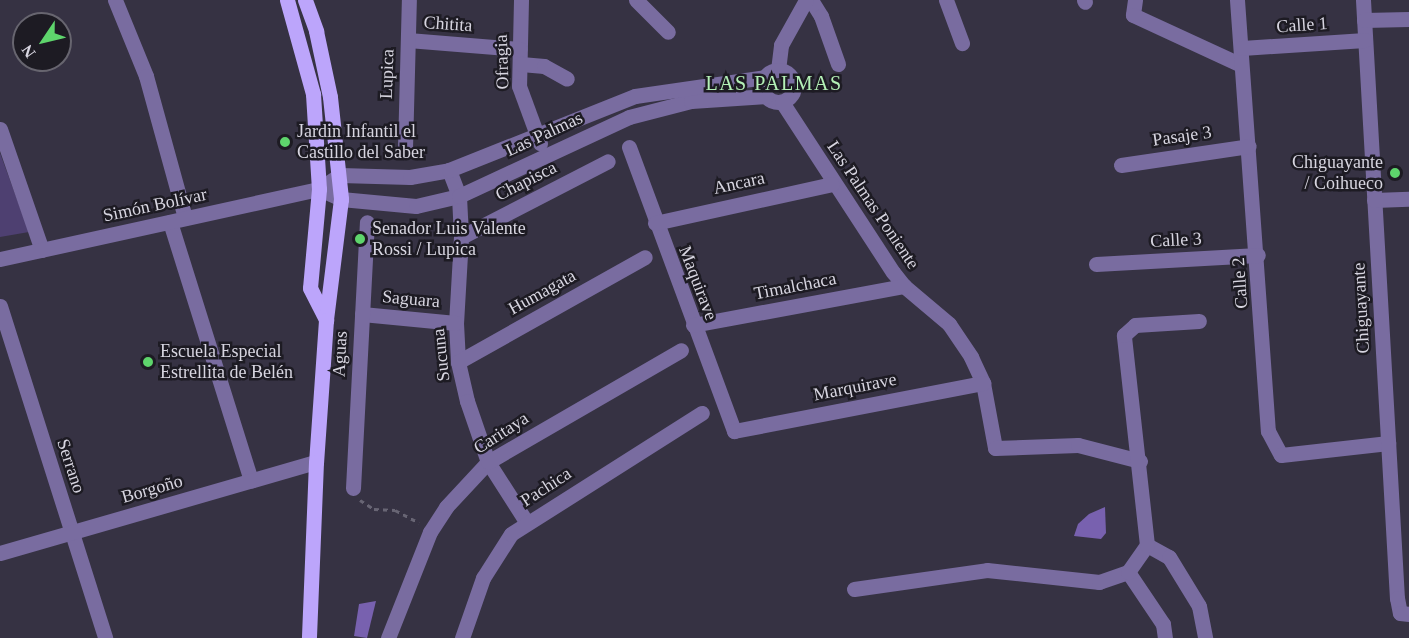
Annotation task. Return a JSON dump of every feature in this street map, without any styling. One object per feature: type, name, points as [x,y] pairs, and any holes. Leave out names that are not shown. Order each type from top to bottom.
[{"type":"main road","points":[[287,0],[313,94],[319,189],[310,288],[326,320]]},
{"type":"main road","points":[[304,0],[316,31],[330,97],[341,199],[326,320],[316,462],[309,638]]},
{"type":"street","points":[[115,0],[146,76],[177,220],[251,481]]},
{"type":"street","name":"Lupica","points":[[405,148],[408,0]]},
{"type":"street","name":"Ofragia","points":[[521,0],[519,86],[545,154]]},
{"type":"street","points":[[636,0],[668,32]]},
{"type":"street","points":[[766,96],[762,87],[772,73],[781,45],[806,0]]},
{"type":"street","points":[[811,0],[821,16],[838,64]]},
{"type":"street","points":[[946,0],[962,43]]},
{"type":"street","points":[[1136,0],[1133,15],[1241,65]]},
{"type":"street","name":"Calle 2","points":[[1237,0],[1235,15],[1242,48],[1241,65],[1258,255],[1268,431],[1281,454],[1388,443]]},
{"type":"street","name":"Chiguayante","points":[[1363,0],[1388,443],[1405,614]]},
{"type":"street","points":[[1364,20],[1409,19]]},
{"type":"street","name":"Chitita","points":[[408,40],[520,56],[567,79]]},
{"type":"street","name":"Calle 1","points":[[1242,48],[1365,40]]},
{"type":"street","points":[[772,73],[788,74],[794,84],[791,95],[782,102]]},
{"type":"street","name":"Las Palmas","points":[[340,175],[410,177],[449,170],[635,96],[772,73]]},
{"type":"street","name":"Las Palmas","points":[[341,199],[416,206],[459,196],[545,154],[629,117],[657,109],[691,101],[766,96],[782,102]]},
{"type":"street","name":"Las Palmas Poniente","points":[[782,102],[832,184],[904,286],[949,324],[983,383],[995,448],[1078,445],[1140,461]]},
{"type":"street","points":[[0,129],[42,250]]},
{"type":"street","name":"Pasaje 3","points":[[1121,165],[1249,146]]},
{"type":"street","name":"Maquirave","points":[[629,147],[655,223],[734,432]]},
{"type":"street","name":"Chapisca","points":[[461,237],[608,160]]},
{"type":"street","name":"Sucuna","points":[[449,170],[459,196],[461,237],[456,322],[458,362],[467,401],[488,462],[527,523]]},
{"type":"street","name":"Simón Bolívar","points":[[0,259],[319,189],[340,175]]},
{"type":"street","name":"Ancara","points":[[655,223],[832,184]]},
{"type":"street","points":[[319,189],[341,199]]},
{"type":"street","points":[[1374,200],[1409,199]]},
{"type":"street","name":"Aguas","points":[[353,488],[367,222]]},
{"type":"street","name":"Calle 3","points":[[1096,264],[1258,255]]},
{"type":"street","name":"Humagata","points":[[458,362],[645,257]]},
{"type":"street","name":"Timalchaca","points":[[693,325],[904,286]]},
{"type":"street","name":"Serrano","points":[[0,306],[105,638]]},
{"type":"street","name":"Saguara","points":[[362,314],[456,322]]},
{"type":"street","points":[[854,589],[987,570],[1099,582],[1128,572],[1147,544],[1140,461],[1124,335],[1135,325],[1199,321]]},
{"type":"street","name":"Caritaya","points":[[388,638],[430,532],[446,507],[488,462],[681,350]]},
{"type":"street","name":"Marquirave","points":[[734,432],[983,383]]},
{"type":"street","name":"Pachica","points":[[462,638],[472,604],[499,548],[527,523],[702,413]]},
{"type":"street","name":"Borgoño","points":[[0,553],[316,462]]},
{"type":"street","points":[[1147,544],[1169,557],[1199,606],[1205,638]]},
{"type":"street","points":[[1128,572],[1162,624],[1166,638]]},
{"type":"path","points":[[353,488],[363,503],[411,517],[430,532]]},
{"type":"shaded area","points":[[0,153],[29,232],[0,237]]},
{"type":"shaded area","points":[[1105,507],[1106,533],[1101,539],[1074,536],[1078,524],[1089,514]]},
{"type":"shaded area","points":[[376,601],[367,638],[354,636],[359,604]]},
{"type":"place","name":"Jardin Infantil el Castillo del Saber","points":[[285,142]]},
{"type":"place","name":"Chiguayante / Coihueco","points":[[1395,173]]},
{"type":"place","name":"Senador Luis Valente Rossi / Lupica","points":[[360,239]]},
{"type":"place","name":"Escuela Especial Estrellita de Belén","points":[[148,362]]},
{"type":"district","name":"LAS PALMAS","points":[[774,83]]}]
